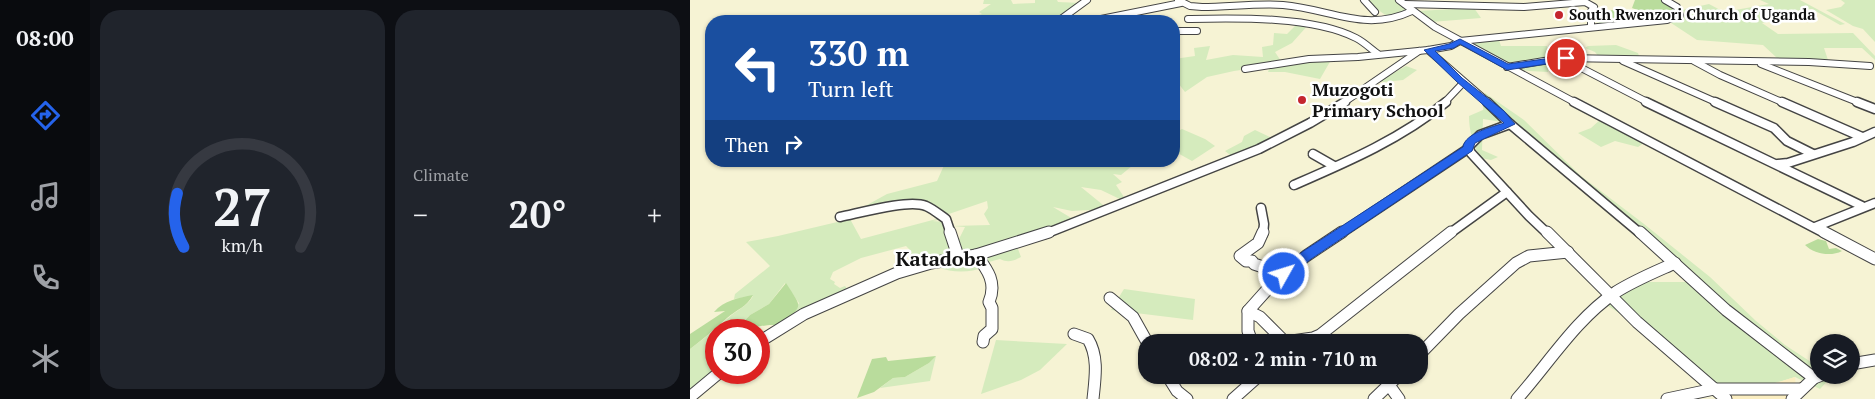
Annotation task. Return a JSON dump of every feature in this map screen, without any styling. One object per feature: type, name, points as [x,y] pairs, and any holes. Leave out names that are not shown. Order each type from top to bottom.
[{"type":"street","points":[[1068,15],[1087,0]]},
{"type":"street","points":[[1364,0],[1376,12]]},
{"type":"street","points":[[1522,0],[1535,5]]},
{"type":"street","points":[[1246,69],[1309,59],[1358,57],[1424,50],[1451,46],[1460,41],[1667,20],[1680,15],[1677,7],[1665,0]]},
{"type":"street","points":[[1117,15],[1179,1],[1202,7],[1282,5],[1372,22],[1394,20],[1412,10],[1428,6]]},
{"type":"street","points":[[1402,2],[1428,6],[1535,5],[1585,2],[1594,7],[1591,11],[1591,27]]},
{"type":"street","points":[[1402,2],[1435,28],[1875,259]]},
{"type":"street","points":[[1188,19],[1240,18],[1322,26],[1353,36],[1378,54]]},
{"type":"street","points":[[1180,31],[1197,31]]},
{"type":"street","points":[[1424,50],[1622,216],[1726,310],[1810,370]]},
{"type":"street","points":[[770,335],[804,314],[897,273],[931,263],[976,255],[1060,229],[1265,147],[1352,98],[1424,50]]},
{"type":"street","points":[[1507,67],[1562,58],[1754,61],[1870,66]]},
{"type":"street","points":[[1562,58],[1609,84],[1862,206]]},
{"type":"street","points":[[1618,59],[1774,128],[1787,141],[1813,154]]},
{"type":"street","points":[[1693,60],[1714,72],[1862,137]]},
{"type":"street","points":[[1754,61],[1875,109]]},
{"type":"street","points":[[1294,185],[1371,150],[1411,126],[1452,98],[1463,83]]},
{"type":"street","points":[[1248,334],[1248,311],[1273,283],[1306,256],[1469,148],[1469,144],[1480,135],[1510,124]]},
{"type":"street","points":[[1778,164],[1788,163],[1853,142],[1875,132]]},
{"type":"street","points":[[1469,148],[1507,192],[1654,339],[1726,399]]},
{"type":"street","points":[[1314,154],[1334,166]]},
{"type":"street","points":[[1248,311],[1260,317],[1285,342],[1313,338],[1320,335],[1421,254],[1507,192]]},
{"type":"street","points":[[1815,227],[1842,217],[1862,206],[1875,203]]},
{"type":"street","points":[[840,218],[891,206],[925,206],[946,219],[959,259]]},
{"type":"street","points":[[1262,208],[1264,221],[1262,236],[1255,246],[1240,256],[1246,261],[1252,261],[1254,264],[1266,268],[1273,283]]},
{"type":"street","points":[[1428,346],[1459,314],[1516,263],[1529,256],[1568,252]]},
{"type":"street","points":[[976,255],[991,274],[994,283],[993,294],[989,302],[992,308],[992,329],[984,336],[983,342]]},
{"type":"street","points":[[1517,399],[1584,318],[1611,296],[1674,263]]},
{"type":"street","points":[[1110,298],[1133,316],[1143,334]]},
{"type":"street","points":[[1074,334],[1088,339],[1092,347],[1095,371],[1093,399]]},
{"type":"street","points":[[1860,362],[1875,360]]},
{"type":"street","points":[[1792,399],[1810,382]]},
{"type":"street","points":[[690,397],[706,384]]},
{"type":"street","points":[[1173,384],[1177,391],[1187,399]]},
{"type":"street","points":[[1233,399],[1250,384]]},
{"type":"street","points":[[1374,399],[1389,385],[1399,399]]},
{"type":"street","points":[[1667,399],[1714,389],[1801,389]]},
{"type":"shaded area","points":[[690,0],[1875,0],[1875,399],[690,399]]},
{"type":"green space","points":[[984,0],[1011,0],[1013,4],[1035,3],[1035,0],[1081,3],[1064,15],[978,15],[982,14],[979,12],[991,4],[983,4]]},
{"type":"green space","points":[[1364,0],[1395,0],[1411,11],[1402,19],[1394,21]]},
{"type":"green space","points":[[1635,0],[1663,0],[1677,8],[1678,16],[1642,20],[1632,14],[1640,11],[1632,8]]},
{"type":"green space","points":[[1760,0],[1800,0],[1845,24],[1840,25],[1812,9],[1797,11],[1804,15],[1762,23],[1778,34],[1853,33],[1875,56],[1875,60],[1862,48],[1824,48],[1828,60],[1796,62],[1777,58],[1763,45],[1697,40],[1665,19],[1681,19],[1685,14],[1682,10],[1709,4],[1724,12],[1769,4]]},
{"type":"green space","points":[[1841,0],[1875,0],[1875,42],[1863,29],[1853,26],[1826,10],[1841,7],[1845,3]]},
{"type":"green space","points":[[1474,8],[1481,18],[1431,22],[1416,11]]},
{"type":"green space","points":[[1622,9],[1634,21],[1618,19],[1619,22],[1607,24],[1595,21],[1602,19],[1606,11]]},
{"type":"green space","points":[[1297,24],[1309,24],[1292,43],[1275,52],[1283,64],[1207,77],[1185,92],[1180,86],[1180,58],[1195,56],[1194,48],[1210,46],[1206,60],[1233,55],[1263,57],[1262,47],[1273,45],[1274,33],[1287,34]]},
{"type":"green space","points":[[1499,40],[1501,46],[1547,46],[1548,72],[1510,68],[1468,43]]},
{"type":"green space","points":[[1616,45],[1638,53],[1640,59],[1599,57],[1595,52],[1585,48],[1588,46]]},
{"type":"green space","points":[[1331,60],[1320,79],[1285,72],[1268,72],[1270,67],[1295,62]]},
{"type":"green space","points":[[1406,66],[1417,70],[1403,80],[1379,81]]},
{"type":"green space","points":[[1485,93],[1524,120],[1581,176],[1710,277],[1756,321],[1785,345],[1810,361],[1810,384],[1825,384],[1820,389],[1795,377],[1749,391],[1715,385],[1639,326],[1599,300],[1633,282],[1693,282],[1502,122],[1483,119],[1482,150],[1498,157],[1491,160],[1481,158],[1472,138],[1469,116],[1483,110]]},
{"type":"green space","points":[[1601,119],[1645,142],[1638,147],[1615,141],[1601,147],[1578,133],[1591,128]]},
{"type":"green space","points":[[1182,129],[1205,139],[1215,146],[1192,161],[1180,154],[1180,130]]},
{"type":"green space","points":[[1255,130],[1274,139],[1234,158],[1225,151],[1242,142],[1244,136]]},
{"type":"green space","points":[[943,167],[1131,167],[1121,175],[1113,174],[1122,182],[1116,185],[1128,203],[1101,190],[1081,187],[1108,209],[1072,211],[1053,207],[1073,219],[1039,237],[1003,239],[1021,243],[911,265],[909,249],[906,246],[861,258],[833,272],[830,279],[835,282],[834,284],[840,288],[845,286],[848,290],[787,322],[799,303],[785,283],[769,304],[746,319],[727,319],[748,303],[753,296],[734,299],[735,294],[770,266],[746,242],[850,219],[861,239],[944,217],[945,219],[932,221],[945,222],[958,241],[965,227],[952,226],[990,225],[984,214],[988,208],[987,201],[943,216],[937,206],[858,210],[887,194],[937,181]]},
{"type":"green space","points":[[1818,239],[1826,241],[1829,249],[1836,248],[1842,251],[1833,254],[1823,254],[1813,251],[1805,245]]},
{"type":"green space","points":[[1013,248],[1018,249],[1021,257],[1010,261],[1000,259],[985,263],[984,267],[973,270],[961,272],[938,267],[937,265]]},
{"type":"green space","points":[[786,283],[796,298],[798,306],[784,326],[770,325],[770,319],[746,319],[769,304]]},
{"type":"green space","points":[[1124,289],[1195,299],[1193,320],[1111,310]]},
{"type":"green space","points":[[753,295],[745,305],[726,319],[713,319],[725,311],[714,312],[718,308],[732,300]]},
{"type":"green space","points":[[705,324],[705,337],[690,349],[690,334]]},
{"type":"green space","points":[[705,337],[705,381],[690,394],[690,349]]},
{"type":"green space","points":[[996,340],[1067,344],[1040,370],[1021,380],[981,394]]},
{"type":"green space","points":[[936,356],[930,381],[880,388],[893,378],[905,377],[929,363]]},
{"type":"green space","points":[[936,356],[929,363],[905,377],[893,378],[874,392],[857,398],[872,359],[886,357],[888,361]]},
{"type":"sand","points":[[1795,377],[1797,399],[1722,399],[1715,385],[1749,391]]},
{"type":"place","name":"South Rwenzori Church of Uganda","points":[[1559,15]]},
{"type":"place","name":"Muzogoti Primary School","points":[[1302,100]]},
{"type":"district","name":"Katadoba","points":[[941,259]]},
{"type":"route","points":[[1284,274],[1306,256],[1469,148],[1469,144],[1480,135],[1510,124],[1501,113],[1459,80],[1428,50],[1451,46],[1460,41],[1507,67],[1566,58]]}]
